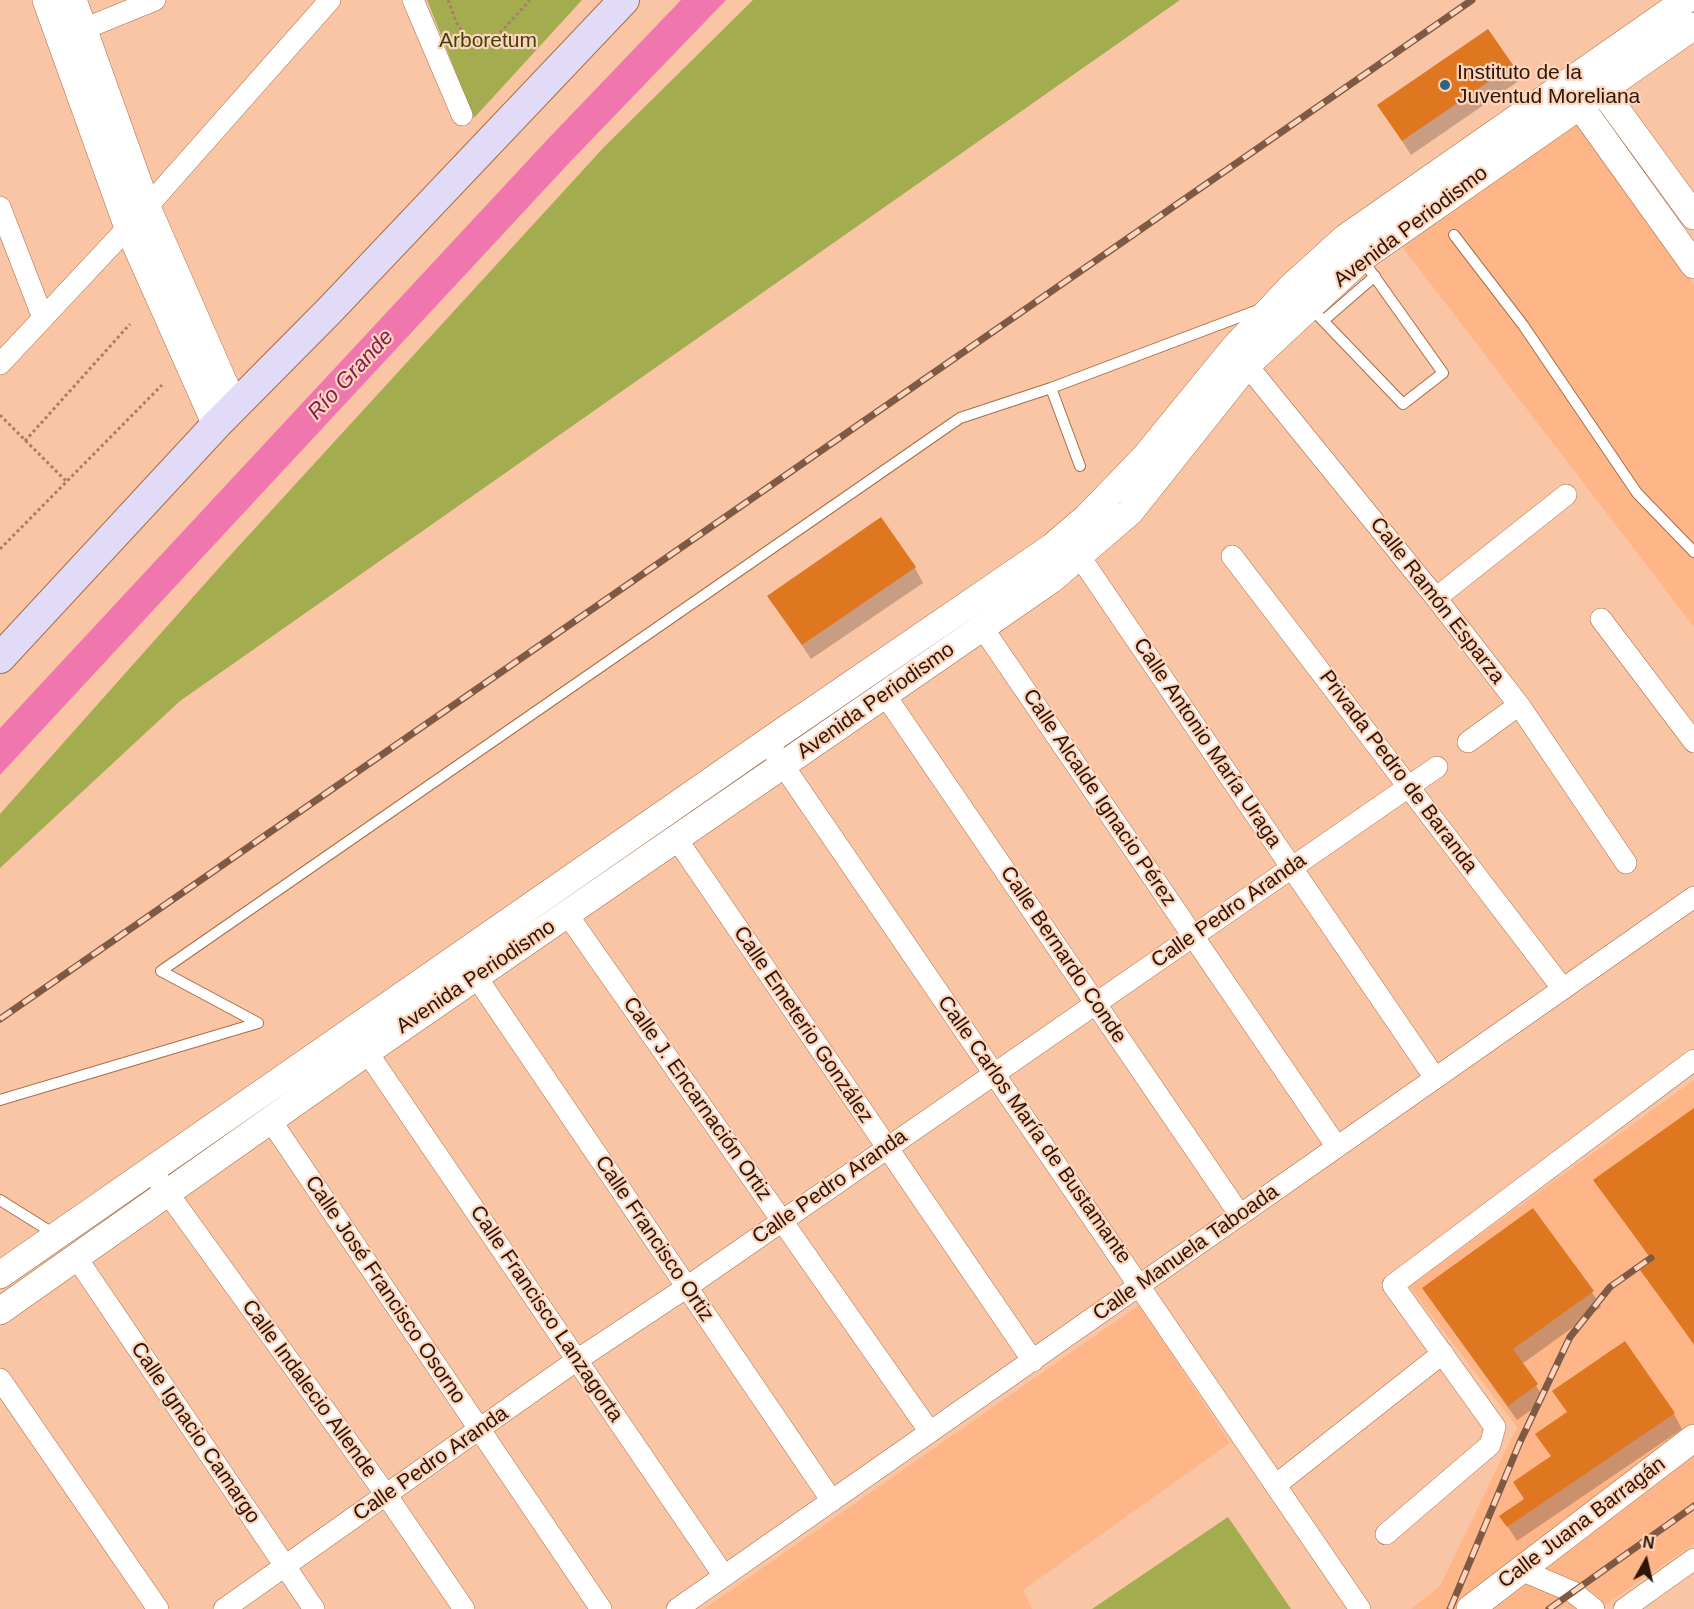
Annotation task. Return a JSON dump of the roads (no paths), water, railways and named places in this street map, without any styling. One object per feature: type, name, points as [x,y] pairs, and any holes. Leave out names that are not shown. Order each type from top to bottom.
[{"type":"main road","points":[[0,658],[219,404],[328,311],[624,0]]},
{"type":"street","points":[[45,0],[72,33],[147,207],[219,404]]},
{"type":"street","points":[[73,0],[72,33],[127,225],[219,404]]},
{"type":"street","points":[[72,33],[155,0]]},
{"type":"street","points":[[0,364],[127,225],[147,207],[330,0]]},
{"type":"street","points":[[412,0],[462,116]]},
{"type":"street","name":"Avenida Periodismo","points":[[0,1311],[76,1257],[160,1181],[767,742],[1052,547],[1087,517],[1240,357],[1299,302],[1560,86],[1686,0]]},
{"type":"street","name":"Avenida Periodismo","points":[[1358,254],[1580,106],[1694,26]]},
{"type":"street","points":[[1587,68],[1690,203]]},
{"type":"street","points":[[1560,86],[1580,106],[1694,265]]},
{"type":"street","points":[[0,207],[43,318]]},
{"type":"street","name":"Avenida Periodismo","points":[[0,1275],[57,1236],[271,1121],[1080,557],[1130,512],[1155,483],[1240,357]]},
{"type":"street","name":"Calle Ramón Esparza","points":[[1240,357],[1436,598],[1519,705],[1626,863]]},
{"type":"street","points":[[1436,598],[1566,495]]},
{"type":"street","name":"Privada Pedro de Baranda","points":[[1232,556],[1563,989]]},
{"type":"street","name":"Calle Antonio María Uraga","points":[[1080,557],[1435,1078]]},
{"type":"street","points":[[1601,619],[1694,742]]},
{"type":"street","name":"Calle Alcalde Ignacio Pérez","points":[[982,627],[1337,1147]]},
{"type":"street","name":"Calle Bernardo Conde","points":[[885,695],[1240,1215]]},
{"type":"street","points":[[1468,742],[1519,705]]},
{"type":"street","name":"Calle Carlos María de Bustamante","points":[[767,742],[1277,1484],[1360,1609]]},
{"type":"street","name":"Calle Pedro Aranda","points":[[224,1609],[577,1360],[687,1287],[1437,767]]},
{"type":"street","name":"Calle Emeterio González","points":[[676,838],[1033,1360]]},
{"type":"street","name":"Calle Manuela Taboada","points":[[677,1609],[1694,897]]},
{"type":"street","name":"Calle J. Encarnación Ortiz","points":[[567,914],[930,1432]]},
{"type":"street","name":"Calle Francisco Ortiz","points":[[477,978],[831,1501]]},
{"type":"street","name":"Calle Francisco Lanzagorta","points":[[367,1052],[724,1576]]},
{"type":"street","points":[[1386,1534],[1490,1445],[1495,1427],[1393,1286],[1694,1060]]},
{"type":"street","name":"Calle José Francisco Osorno","points":[[271,1121],[601,1609]]},
{"type":"street","name":"Calle Indalecio Allende","points":[[160,1181],[387,1496],[464,1609]]},
{"type":"street","name":"Calle Ignacio Camargo","points":[[76,1257],[314,1609]]},
{"type":"street","points":[[1277,1484],[1443,1353]]},
{"type":"street","points":[[0,1379],[158,1609]]},
{"type":"street","name":"Calle Juana Barragán","points":[[1470,1609],[1694,1438]]},
{"type":"street","points":[[1624,1609],[1694,1559]]},
{"type":"street","points":[[1521,1570],[1573,1592],[1594,1609]]},
{"type":"lane","points":[[1454,235],[1523,325],[1637,493],[1694,552]]},
{"type":"lane","points":[[0,1100],[258,1023],[161,971],[960,418],[1299,302],[1358,254],[1443,373],[1403,404],[1299,302]]},
{"type":"lane","points":[[1051,388],[1080,466]]},
{"type":"lane","points":[[0,1200],[57,1236]]},
{"type":"water","name":"Río Grande","points":[[681,0],[726,0],[570,162],[0,775],[0,728],[547,140]]},
{"type":"railway","points":[[0,1019],[1472,0]]},
{"type":"railway","points":[[1450,1609],[1520,1442],[1570,1337],[1610,1287],[1651,1258]]},
{"type":"railway","points":[[1549,1609],[1694,1506]]},
{"type":"place","name":"Instituto de la Juventud Moreliana","points":[[1445,85]]},
{"type":"park label","name":"Arboretum","points":[[488,41]]}]
